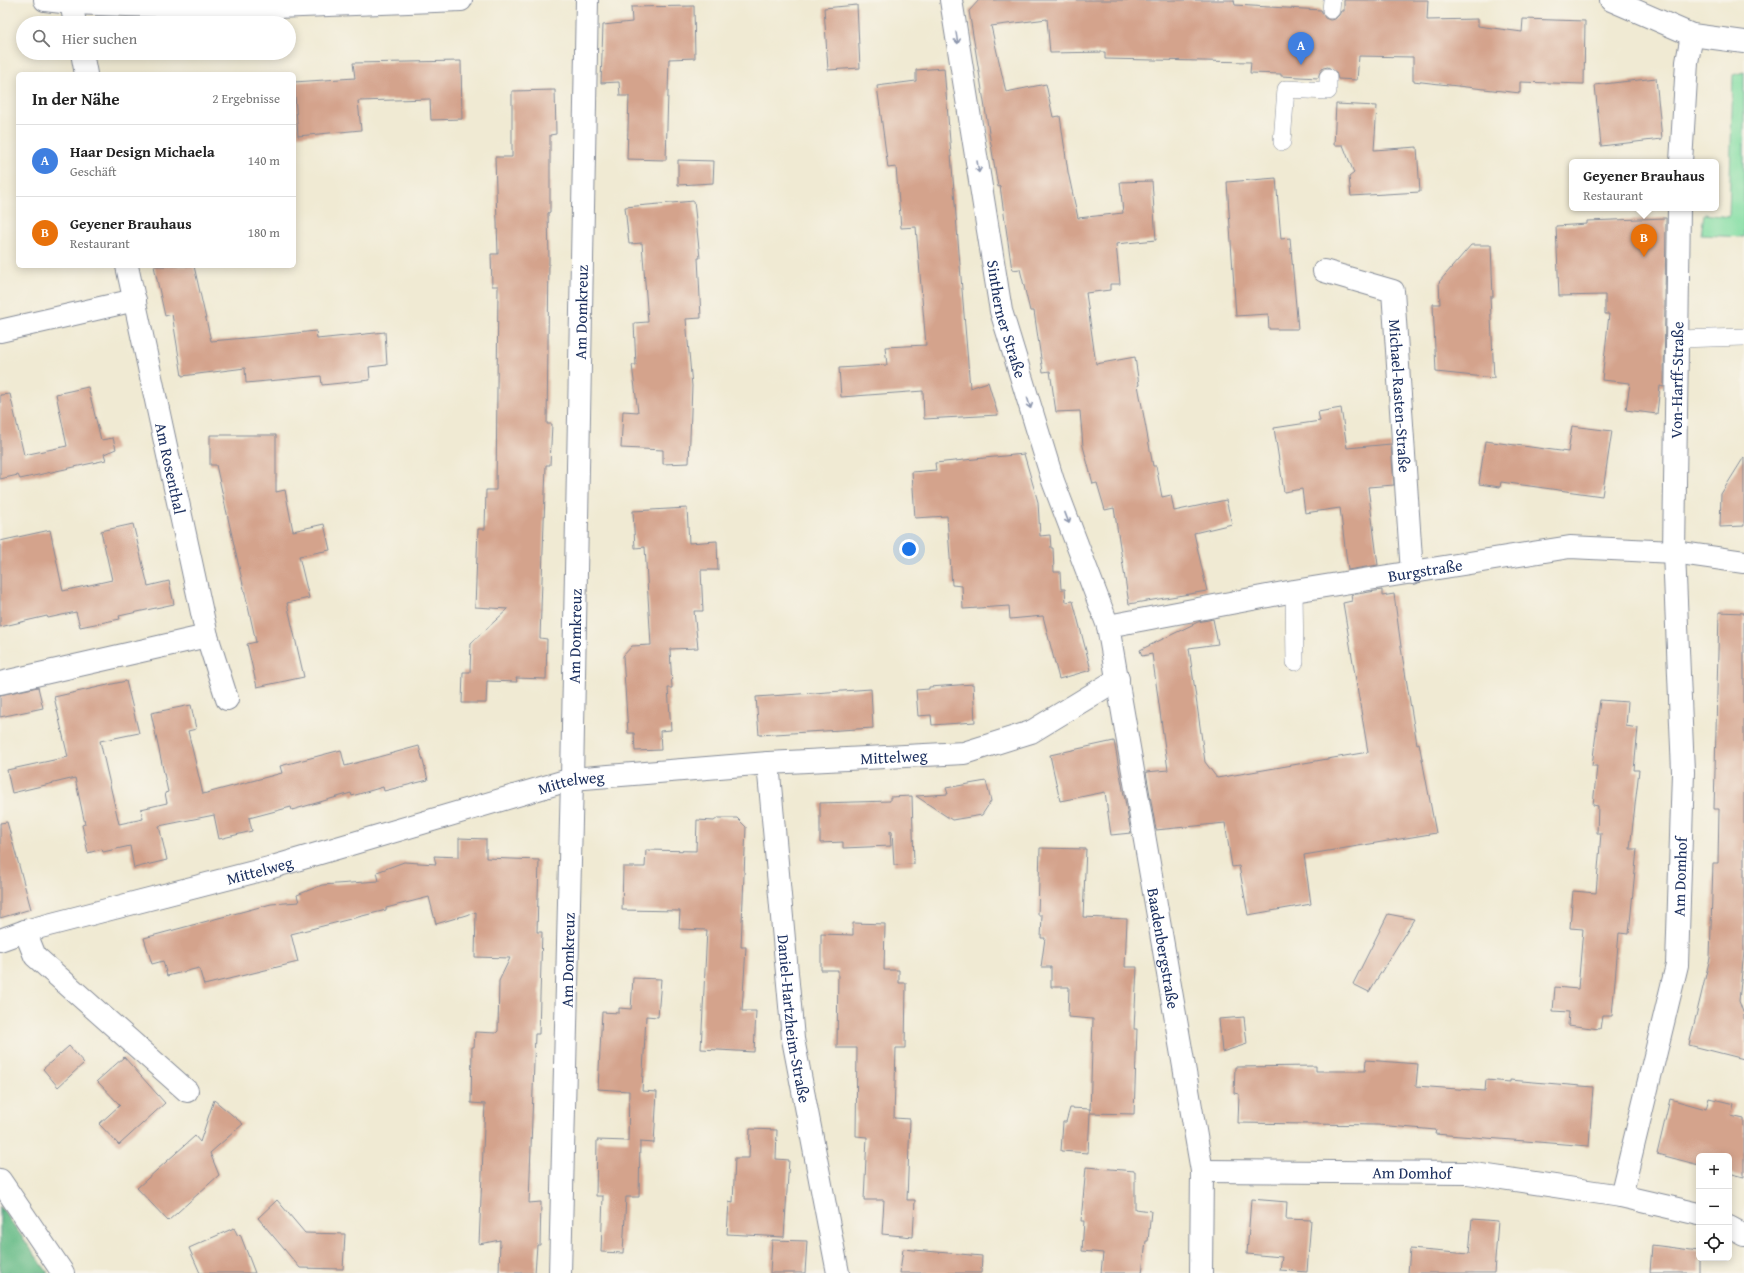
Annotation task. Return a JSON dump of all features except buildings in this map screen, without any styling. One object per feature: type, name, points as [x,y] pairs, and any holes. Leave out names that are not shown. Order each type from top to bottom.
[{"type":"street","points":[[45,0],[73,13],[461,0]]},
{"type":"street","name":"Am Domkreuz","points":[[560,1273],[572,779],[587,0]]},
{"type":"street","name":"Sintherner Straße","points":[[951,0],[1001,311],[1053,481],[1108,626]]},
{"type":"street","points":[[1612,0],[1692,35],[1744,42]]},
{"type":"street","points":[[1681,159],[1687,62],[1692,35]]},
{"type":"street","points":[[83,60],[86,72]]},
{"type":"street","name":"Von-Harff-Straße","points":[[1674,552],[1679,211]]},
{"type":"street","name":"Am Rosenthal","points":[[128,268],[207,636],[227,699]]},
{"type":"street","name":"Michael-Rasten-Straße","points":[[1324,271],[1392,291],[1412,573]]},
{"type":"street","points":[[0,331],[135,300]]},
{"type":"street","name":"Burgstraße","points":[[1108,626],[1294,591],[1570,547],[1674,552],[1744,562]]},
{"type":"street","name":"Am Domhof","points":[[1621,1196],[1677,964],[1684,772],[1674,552]]},
{"type":"street","name":"Baadenbergstraße","points":[[1108,626],[1202,1171],[1201,1273]]},
{"type":"street","points":[[0,683],[207,636]]},
{"type":"street","name":"Mittelweg","points":[[0,940],[25,931],[269,868],[572,779],[768,763],[964,753],[1031,732],[1118,679]]},
{"type":"street","name":"Daniel-Hartzheim-Straße","points":[[768,763],[793,1039],[838,1273]]},
{"type":"street","points":[[25,931],[35,956],[187,1091]]},
{"type":"street","name":"Am Domhof","points":[[1202,1171],[1468,1173],[1621,1196],[1696,1213]]},
{"type":"street","points":[[0,1180],[63,1273]]},
{"type":"street","points":[[1732,1229],[1744,1235]]},
{"type":"lane","points":[[1282,142],[1286,89],[1328,91],[1328,77]]},
{"type":"lane","points":[[1678,339],[1744,337]]},
{"type":"lane","points":[[1294,591],[1296,662]]},
{"type":"green space","points":[[1744,72],[1744,237],[1701,235],[1704,214],[1729,217],[1733,75]]},
{"type":"green space","points":[[0,1206],[48,1273],[0,1273]]},
{"type":"place","name":"Haar Design Michaela","points":[[1301,65]]},
{"type":"place","name":"Geyener Brauhaus","points":[[1644,257]]}]
